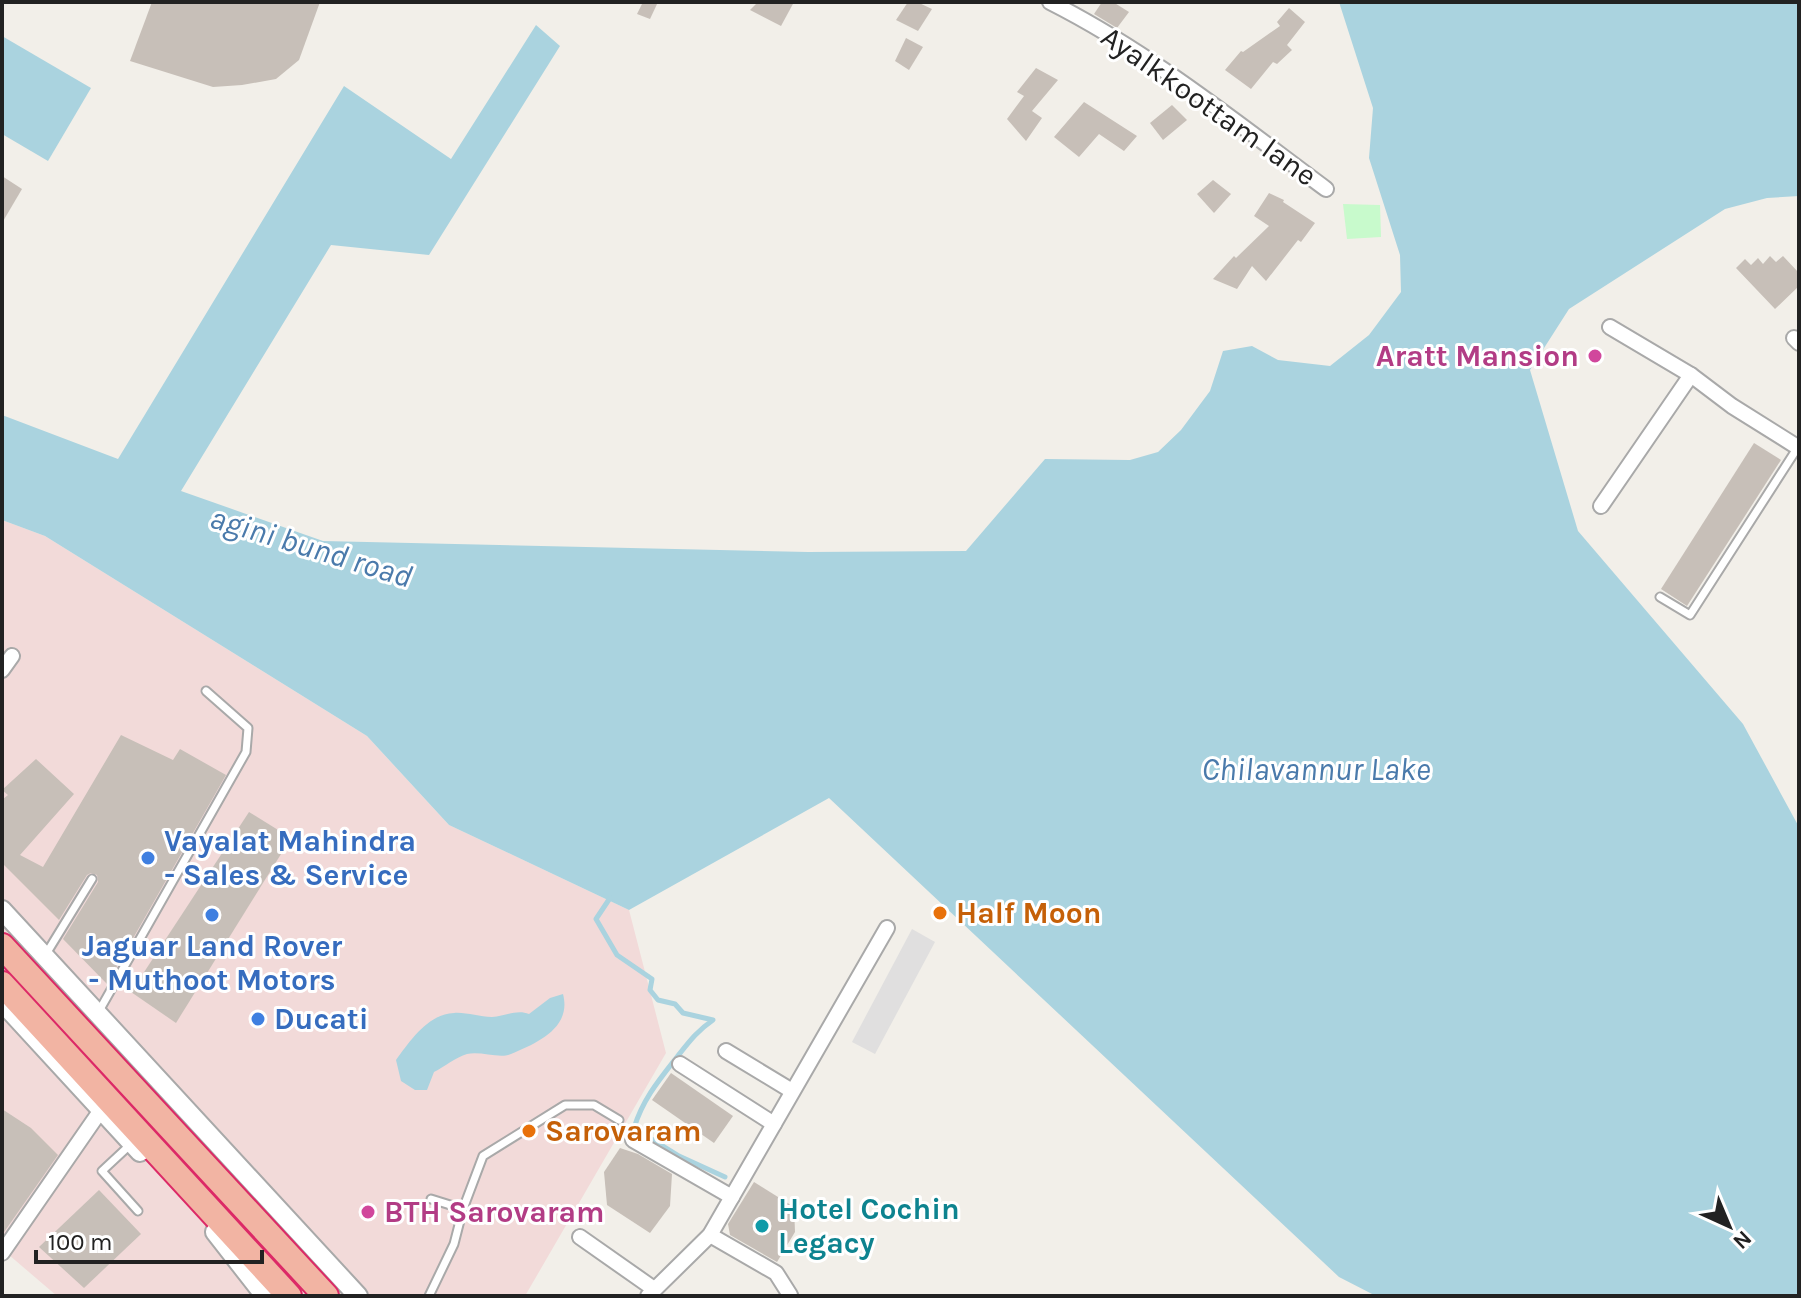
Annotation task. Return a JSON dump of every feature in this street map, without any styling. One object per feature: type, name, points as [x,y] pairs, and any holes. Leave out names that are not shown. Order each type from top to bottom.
[{"type":"highway","points":[[2,946],[326,1296]]},
{"type":"highway","points":[[2,984],[289,1296]]},
{"type":"highway","points":[[172,1169],[191,1150]]},
{"type":"street","name":"Ayalkkoottam lane","points":[[1050,2],[1099,27],[1326,189]]},
{"type":"street","points":[[1610,327],[1691,375],[1732,406],[1799,447]]},
{"type":"street","points":[[1601,506],[1691,375]]},
{"type":"street","points":[[2,670],[12,656]]},
{"type":"street","points":[[2,910],[358,1296]]},
{"type":"street","points":[[580,1237],[651,1293],[710,1235],[887,928]]},
{"type":"street","points":[[2,1002],[229,1249],[256,1292]]},
{"type":"street","points":[[726,1051],[792,1091]]},
{"type":"street","points":[[680,1064],[774,1124]]},
{"type":"street","points":[[2,1253],[101,1110]]},
{"type":"street","points":[[633,1140],[732,1197]]},
{"type":"street","points":[[710,1235],[776,1273],[790,1295]]},
{"type":"lane","points":[[1660,597],[1690,615],[1799,447]]},
{"type":"lane","points":[[98,1013],[246,752],[248,728],[206,691]]},
{"type":"lane","points":[[45,956],[92,879]]},
{"type":"lane","points":[[429,1296],[448,1259],[483,1156],[565,1105],[594,1105],[619,1120]]},
{"type":"lane","points":[[132,1143],[102,1171],[138,1211]]},
{"type":"lane","points":[[431,1199],[463,1209]]},
{"type":"shaded area","points":[[2,520],[45,536],[367,736],[449,825],[629,910],[666,1053],[525,1296],[57,1296],[2,1249]]},
{"type":"shaded area","points":[[912,929],[935,942],[875,1054],[852,1042]]},
{"type":"green space","points":[[1343,204],[1380,205],[1381,237],[1347,239]]},
{"type":"water","name":"Chilavannur Lake","points":[[1339,2],[1799,2],[1799,196],[1767,198],[1725,209],[1569,309],[1530,370],[1578,531],[1743,724],[1799,827],[1799,1296],[1376,1296],[1339,1277],[829,798],[629,910],[449,825],[367,736],[45,536],[2,520],[2,415],[118,459],[344,86],[451,159],[536,25],[560,46],[429,255],[331,245],[181,491],[323,541],[808,552],[966,551],[1045,459],[1130,460],[1158,452],[1181,430],[1210,391],[1223,351],[1252,346],[1278,360],[1330,366],[1369,335],[1401,292],[1400,255],[1369,158],[1373,108]]},
{"type":"water","points":[[2,36],[91,88],[48,161],[2,134]]},
{"type":"water","points":[[563,994],[564,1006],[557,1025],[531,1045],[507,1055],[463,1055],[434,1072],[427,1090],[415,1090],[401,1081],[396,1060],[420,1030],[436,1018],[454,1013],[492,1017],[516,1012],[529,1014],[550,998]]},
{"type":"building","points":[[152,2],[320,2],[299,60],[276,79],[213,87],[130,61]]},
{"type":"building","points":[[643,2],[658,2],[650,19],[637,14]]},
{"type":"building","points":[[758,2],[794,2],[781,26],[750,10]]},
{"type":"building","points":[[908,2],[917,2],[932,9],[918,31],[896,20]]},
{"type":"building","points":[[1102,2],[1113,2],[1129,12],[1117,28],[1094,14]]},
{"type":"building","points":[[1289,8],[1305,22],[1287,45],[1292,50],[1277,64],[1273,62],[1251,89],[1225,70],[1241,51],[1280,26],[1277,22]]},
{"type":"building","points":[[906,38],[923,47],[909,70],[895,61]]},
{"type":"building","points":[[1036,68],[1058,80],[1032,111],[1042,118],[1026,141],[1007,119],[1024,96],[1017,92]]},
{"type":"building","points":[[1084,102],[1137,136],[1124,151],[1099,134],[1079,157],[1054,137]]},
{"type":"building","points":[[1172,105],[1187,120],[1163,140],[1150,123]]},
{"type":"building","points":[[2,176],[22,189],[2,223]]},
{"type":"building","points":[[1213,180],[1231,194],[1214,213],[1197,194]]},
{"type":"building","points":[[1269,193],[1315,223],[1266,281],[1252,266],[1237,289],[1213,279],[1269,226],[1254,216]]},
{"type":"building","points":[[1770,256],[1776,262],[1783,256],[1799,273],[1799,286],[1775,309],[1736,268],[1745,259],[1751,265],[1758,258],[1763,264]]},
{"type":"building","points":[[1754,443],[1781,460],[1687,606],[1661,589]]},
{"type":"building","points":[[121,735],[173,760],[180,749],[226,775],[107,984],[63,939],[98,882],[97,875],[87,875],[59,920],[2,863],[2,800],[8,795],[2,790],[36,759],[74,794],[20,855],[43,867]]},
{"type":"building","name":"Jaguar Land Rover - Muthoot Motors","points":[[249,812],[291,838],[176,1023],[131,992]]},
{"type":"building","points":[[671,1073],[733,1116],[714,1143],[652,1100]]},
{"type":"building","points":[[2,1109],[31,1128],[58,1155],[2,1235]]},
{"type":"building","points":[[620,1148],[638,1154],[672,1174],[670,1206],[650,1233],[607,1205],[604,1172]]},
{"type":"building","name":"Hotel Cochin Legacy","points":[[754,1182],[794,1207],[795,1232],[777,1262],[730,1235],[728,1224]]},
{"type":"building","points":[[99,1190],[141,1234],[84,1288],[39,1247]]},
{"type":"waterway","points":[[610,898],[596,919],[617,955],[652,979],[650,990],[658,1000],[675,1004],[683,1013],[713,1020],[694,1037],[658,1082],[634,1128],[679,1156],[725,1177]]},
{"type":"place","name":"Aratt Mansion","points":[[1595,356]]},
{"type":"place","name":"Vayalat Mahindra - Sales & Service","points":[[148,858]]},
{"type":"place","name":"Half Moon","points":[[940,913]]},
{"type":"place","name":"Jaguar Land Rover - Muthoot Motors","points":[[212,915]]},
{"type":"place","name":"Ducati","points":[[258,1019]]},
{"type":"place","name":"Sarovaram","points":[[529,1131]]},
{"type":"place","name":"BTH Sarovaram","points":[[368,1212]]},
{"type":"place","name":"Hotel Cochin Legacy","points":[[762,1226]]},
{"type":"water label","name":"agini bund road","points":[[311,547]]}]
